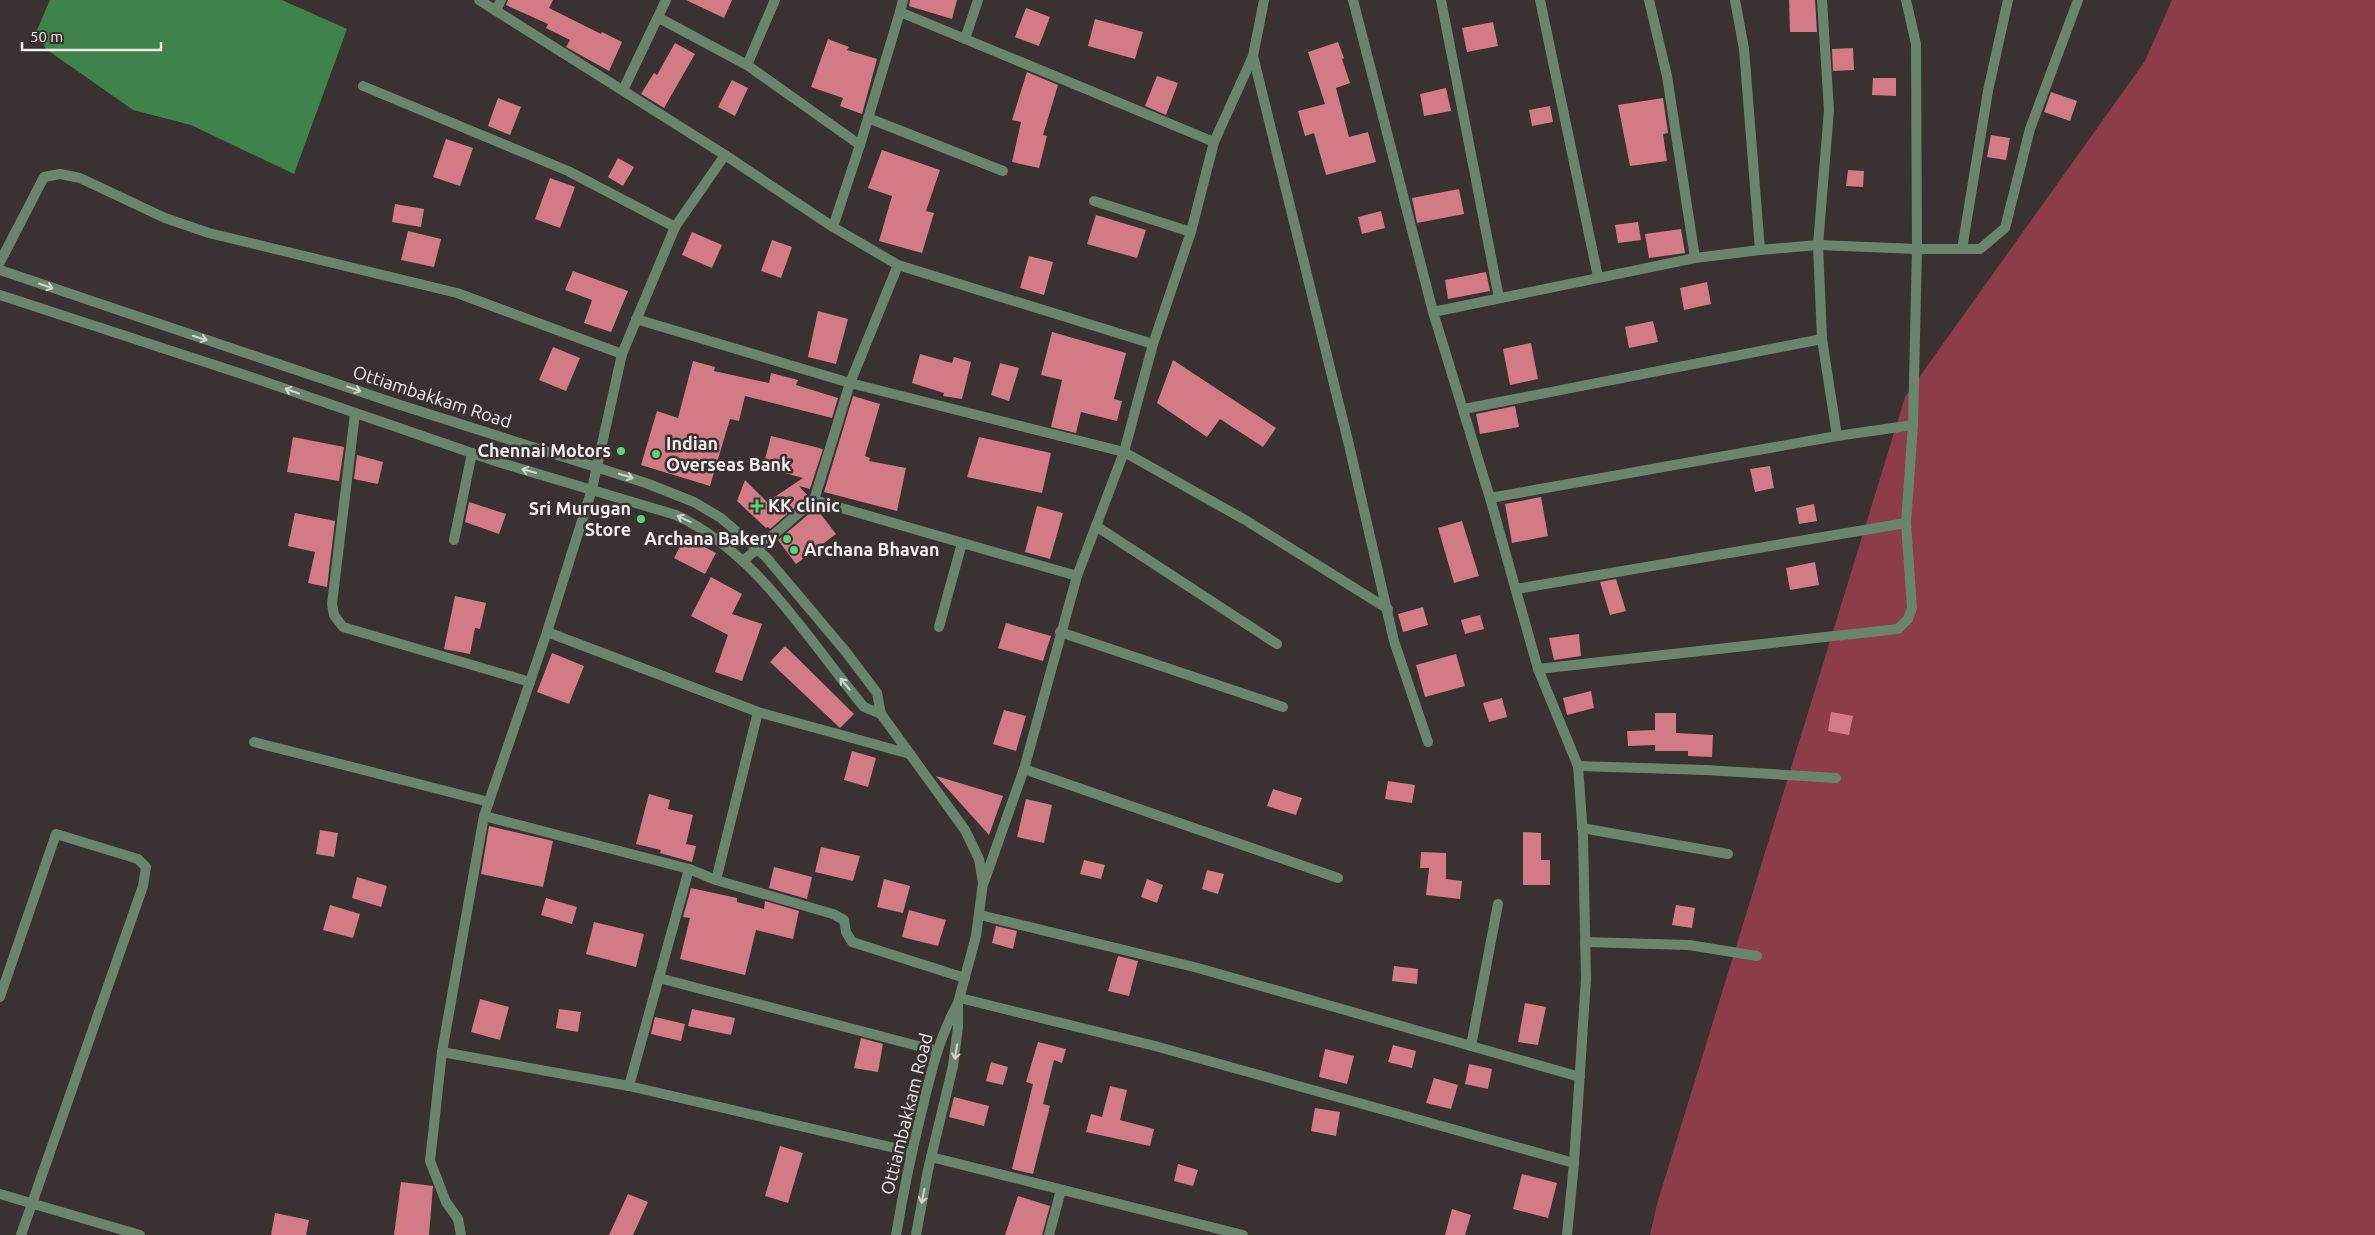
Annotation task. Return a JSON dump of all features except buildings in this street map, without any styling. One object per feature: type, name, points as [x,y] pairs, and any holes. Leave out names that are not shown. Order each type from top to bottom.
[{"type":"street","points":[[479,0],[726,155],[833,228],[898,265],[1153,344]]},
{"type":"street","points":[[496,11],[501,0]]},
{"type":"street","points":[[622,90],[659,18],[666,0]]},
{"type":"street","points":[[747,66],[775,0]]},
{"type":"street","points":[[833,228],[903,0]]},
{"type":"street","points":[[965,39],[978,0]]},
{"type":"street","points":[[984,883],[1024,769],[1060,632],[1077,576],[1124,452],[1153,344],[1191,232],[1214,142],[1253,56],[1264,0]]},
{"type":"street","points":[[1353,0],[1432,312],[1464,410],[1538,668],[1578,766],[1582,828],[1586,979],[1574,1163],[1567,1235]]},
{"type":"street","points":[[1441,0],[1499,298]]},
{"type":"street","points":[[1540,0],[1598,277]]},
{"type":"street","points":[[1650,0],[1667,76],[1695,258]]},
{"type":"street","points":[[1735,0],[1744,50],[1760,250]]},
{"type":"street","points":[[1822,0],[1829,110],[1818,245],[1822,339],[1837,436]]},
{"type":"street","points":[[1538,668],[1898,629],[1908,619],[1912,608],[1906,524],[1913,425],[1917,250],[1916,44],[1906,0]]},
{"type":"street","points":[[1962,249],[1988,91],[2008,0]]},
{"type":"street","points":[[1432,312],[1695,258],[1760,250],[1818,245],[1917,250],[1980,249],[2006,228],[2030,129],[2078,0]]},
{"type":"street","points":[[900,12],[1214,142]]},
{"type":"street","points":[[659,18],[747,66],[860,145]]},
{"type":"street","points":[[1253,56],[1388,609],[1394,641],[1428,742]]},
{"type":"street","points":[[363,86],[568,171],[675,227]]},
{"type":"street","points":[[868,118],[1003,171]]},
{"type":"street","points":[[461,1235],[458,1219],[446,1202],[430,1161],[442,1052],[484,816],[548,632],[592,489],[622,354],[675,227],[726,155]]},
{"type":"street","points":[[0,262],[44,177],[60,174],[80,178],[165,218],[209,233],[457,294],[622,354]]},
{"type":"street","points":[[1094,201],[1191,232]]},
{"type":"street","points":[[743,561],[814,500],[850,383],[898,265]]},
{"type":"street","name":"Ottiambakkam Road","points":[[0,270],[397,404],[646,483],[694,502],[722,518],[757,549],[851,659],[877,693],[881,714],[964,830],[979,859],[984,883],[980,915],[959,1000],[946,1026],[937,1051],[912,1152],[896,1235]]},
{"type":"street","name":"Ottiambakkam Road","points":[[0,295],[248,376],[472,453],[676,515],[699,526],[727,545],[756,573],[864,707],[881,714]]},
{"type":"street","points":[[636,319],[850,383],[1124,452],[1247,521],[1388,609]]},
{"type":"street","points":[[1464,410],[1822,339]]},
{"type":"street","points":[[355,414],[332,604],[334,615],[343,627],[530,682]]},
{"type":"street","points":[[1490,498],[1837,436],[1913,425]]},
{"type":"street","points":[[454,540],[472,453]]},
{"type":"street","points":[[814,500],[1077,576]]},
{"type":"street","points":[[1516,589],[1906,524]]},
{"type":"street","points":[[1096,526],[1277,644]]},
{"type":"street","points":[[939,627],[962,543]]},
{"type":"street","points":[[548,632],[758,712],[910,754]]},
{"type":"street","points":[[1060,632],[1284,707]]},
{"type":"street","points":[[716,880],[758,712]]},
{"type":"street","points":[[254,742],[489,802]]},
{"type":"street","points":[[1578,766],[1706,770],[1836,778]]},
{"type":"street","points":[[1024,769],[1338,878]]},
{"type":"street","points":[[484,816],[689,868],[716,880],[833,914],[844,920],[846,932],[852,942],[965,978]]},
{"type":"street","points":[[1582,828],[1728,854]]},
{"type":"street","points":[[0,997],[56,834],[138,859],[146,867],[143,886],[30,1203],[21,1235]]},
{"type":"street","points":[[629,1086],[689,868]]},
{"type":"street","points":[[1471,1046],[1498,904]]},
{"type":"street","points":[[980,915],[1198,968],[1580,1077]]},
{"type":"street","points":[[1586,942],[1689,945],[1757,956]]},
{"type":"street","points":[[659,978],[937,1051]]},
{"type":"street","points":[[959,1000],[1155,1046],[1574,1163]]},
{"type":"street","name":"Ottiambakkam Road","points":[[916,1235],[931,1157],[953,1066],[959,1000]]},
{"type":"street","points":[[442,1052],[629,1086],[912,1152]]},
{"type":"street","points":[[931,1157],[1242,1235]]},
{"type":"street","points":[[1049,1235],[1062,1190]]},
{"type":"street","points":[[0,1194],[140,1235]]},
{"type":"shaded area","points":[[50,0],[282,0],[347,29],[294,174],[191,125],[133,110],[46,49],[37,30]]},
{"type":"shaded area","points":[[2172,0],[2375,0],[2375,1235],[1650,1235],[1657,1204],[1905,397],[2145,61]]},
{"type":"place","name":"Chennai Motors","points":[[621,451]]},
{"type":"place","name":"Indian Overseas Bank","points":[[656,454]]},
{"type":"place","name":"KK clinic","points":[[757,506]]},
{"type":"place","name":"Sri Murugan Store","points":[[641,519]]},
{"type":"place","name":"Archana Bakery","points":[[787,539]]},
{"type":"place","name":"Archana Bhavan","points":[[794,550]]}]
